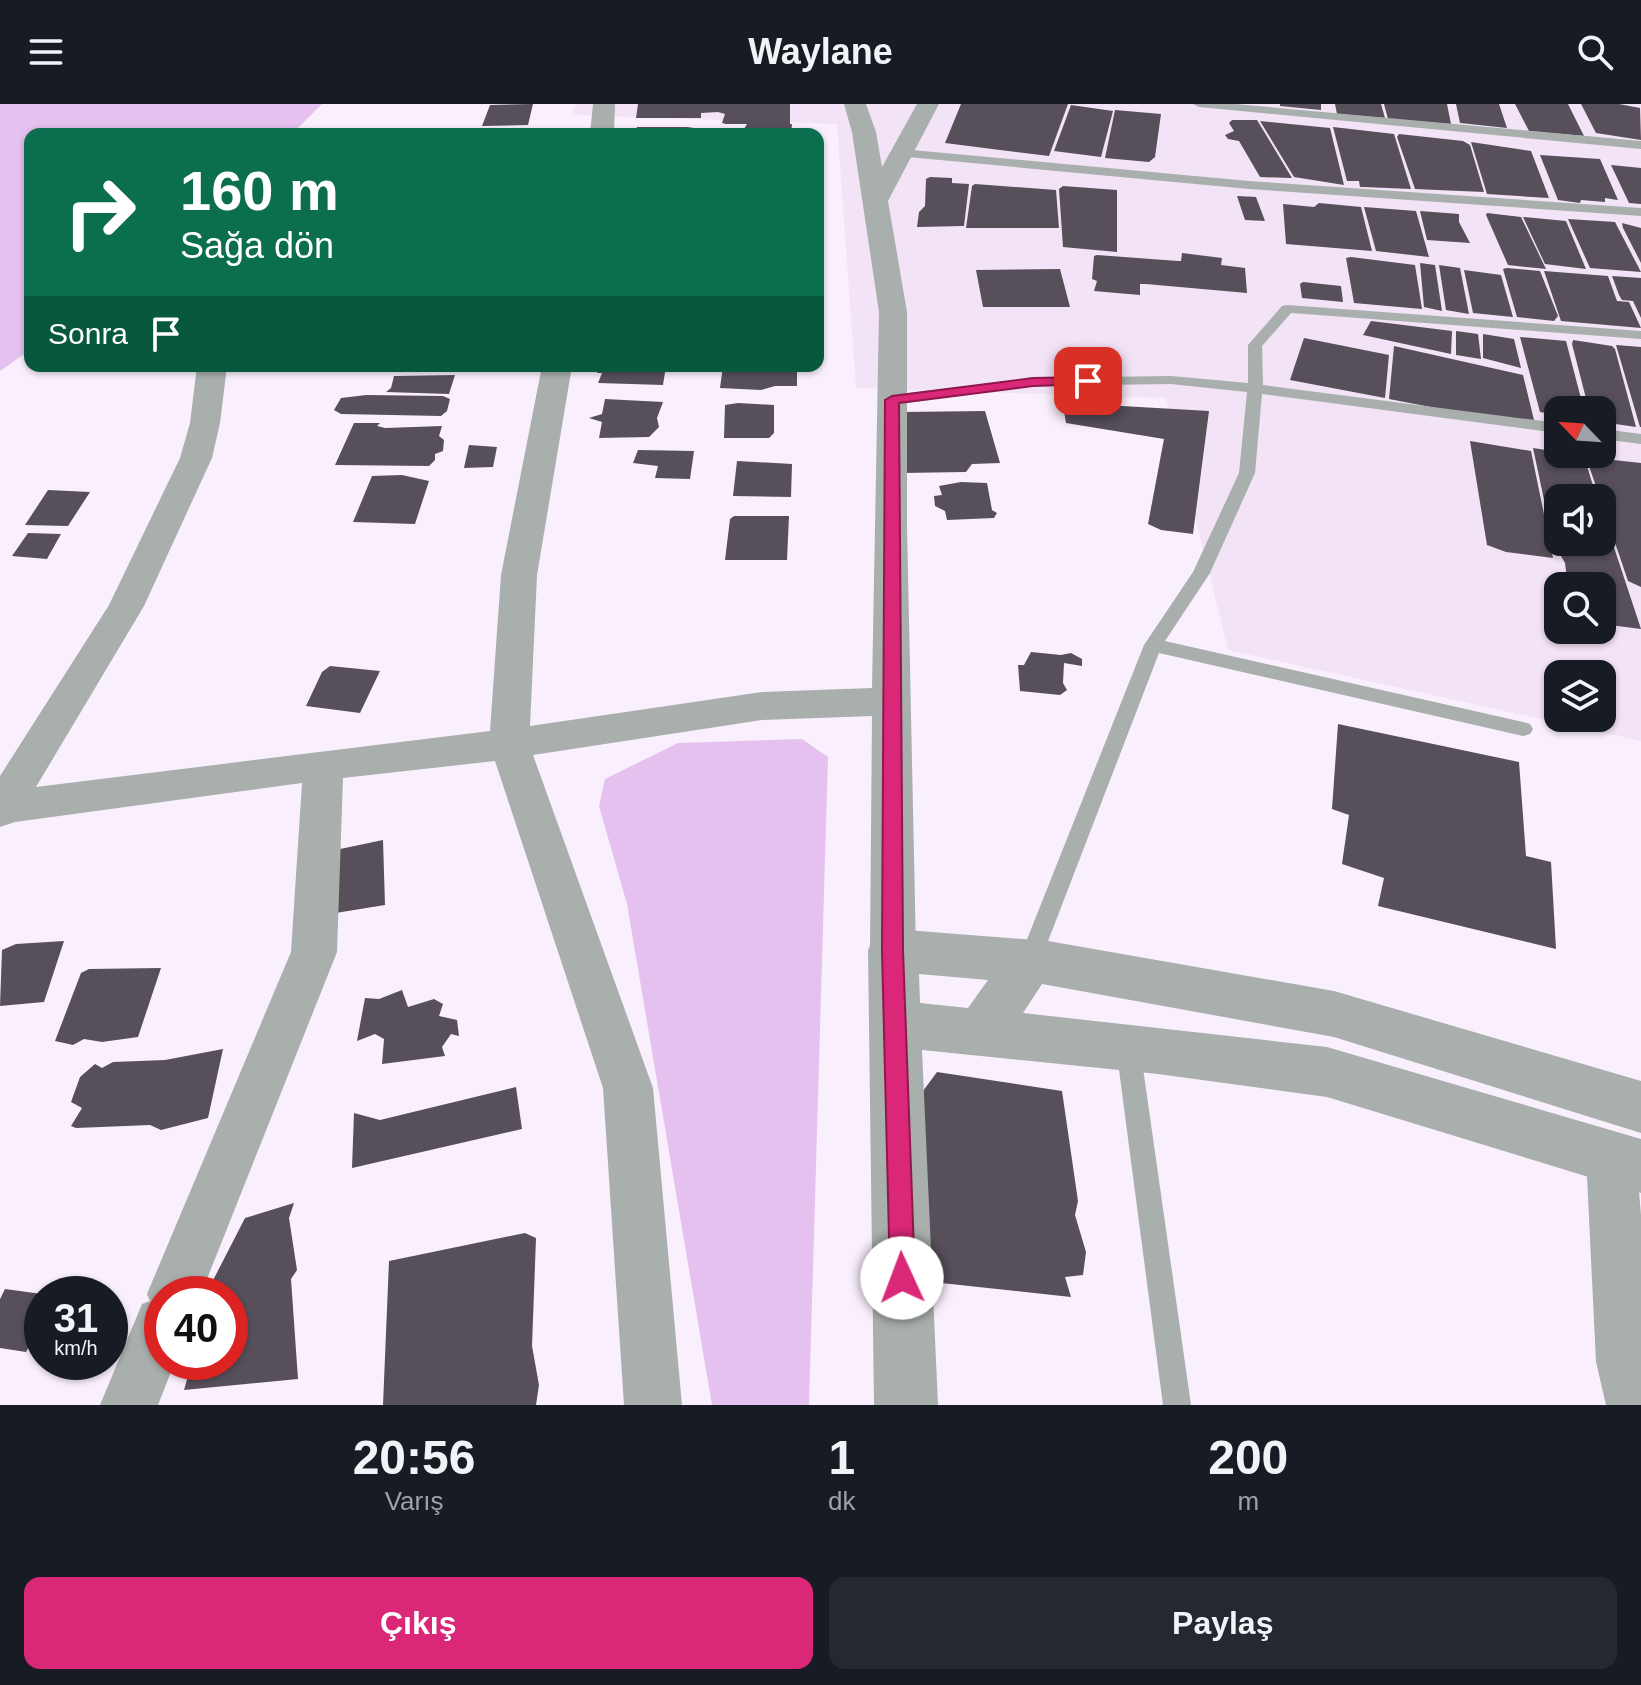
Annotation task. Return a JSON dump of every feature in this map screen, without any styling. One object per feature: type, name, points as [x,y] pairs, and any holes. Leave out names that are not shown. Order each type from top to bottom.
[{"type":"street","points":[[602,128],[604,104]]},
{"type":"street","points":[[855,104],[864,132],[893,312],[893,950],[906,1405]]},
{"type":"street","points":[[875,201],[928,104]]},
{"type":"street","points":[[1,809],[126,606],[152,552],[196,458],[205,423],[211,372]]},
{"type":"street","points":[[556,372],[519,575],[509,744],[628,1088],[653,1405]]},
{"type":"street","points":[[1,809],[323,765],[509,744],[762,706],[891,701]]},
{"type":"street","points":[[181,1276],[314,952],[323,765]]},
{"type":"street","points":[[893,950],[1029,962],[1334,1014],[1641,1107]]},
{"type":"street","points":[[981,1033],[1029,962]]},
{"type":"street","points":[[894,1024],[1128,1047],[1327,1072],[1626,1161],[1624,1362],[1635,1405]]},
{"type":"street","points":[[129,1405],[144,1368]]},
{"type":"lane","points":[[1199,104],[1641,145]]},
{"type":"lane","points":[[901,153],[1249,185],[1641,212]]},
{"type":"lane","points":[[1029,962],[1153,645],[1201,573],[1247,473],[1255,390],[1255,345],[1287,309],[1641,335]]},
{"type":"lane","points":[[892,400],[1033,382],[1171,380],[1326,396],[1544,426]]},
{"type":"lane","points":[[1616,436],[1641,439]]},
{"type":"lane","points":[[1153,645],[1523,729]]},
{"type":"lane","points":[[1128,1047],[1177,1405]]},
{"type":"shaded area","points":[[0,104],[322,104],[298,128],[24,128],[24,354],[0,371]]},
{"type":"shaded area","points":[[576,104],[1641,104],[1641,741],[1600,732],[1616,732],[1616,660],[1544,660],[1544,720],[1228,650],[1166,398],[856,388],[837,124],[572,115]]},
{"type":"shaded area","points":[[802,739],[828,757],[809,1405],[712,1405],[627,904],[599,806],[605,779],[678,743]]},
{"type":"building","points":[[533,104],[528,125],[482,126],[490,105]]},
{"type":"building","points":[[638,104],[790,104],[790,124],[726,124],[722,123],[725,114],[718,112],[701,113],[701,118],[636,118]]},
{"type":"building","points":[[961,104],[1068,104],[1049,156],[945,143]]},
{"type":"building","points":[[1321,104],[1321,110],[1280,106]]},
{"type":"building","points":[[1335,104],[1381,104],[1385,118],[1337,114]]},
{"type":"building","points":[[1384,104],[1447,104],[1451,124],[1388,119]]},
{"type":"building","points":[[1456,104],[1499,104],[1507,128],[1460,123]]},
{"type":"building","points":[[1515,104],[1568,104],[1584,136],[1529,131]]},
{"type":"building","points":[[1581,104],[1619,104],[1640,108],[1641,140],[1596,133]]},
{"type":"building","points":[[1071,105],[1113,111],[1101,157],[1054,151]]},
{"type":"building","points":[[1115,110],[1161,114],[1155,157],[1149,162],[1105,158]]},
{"type":"building","points":[[1232,120],[1257,120],[1292,178],[1260,177],[1239,141],[1228,139],[1225,135],[1234,131],[1229,123]]},
{"type":"building","points":[[1260,121],[1330,128],[1344,185],[1294,177]]},
{"type":"building","points":[[747,124],[792,124],[792,128],[745,128]]},
{"type":"building","points":[[687,127],[694,128],[637,128]]},
{"type":"building","points":[[1333,127],[1394,134],[1411,189],[1360,187],[1359,181],[1347,181]]},
{"type":"building","points":[[1399,134],[1463,141],[1470,145],[1484,192],[1415,189],[1397,137]]},
{"type":"building","points":[[1471,142],[1531,151],[1549,198],[1487,194]]},
{"type":"building","points":[[1540,155],[1600,159],[1618,200],[1605,198],[1605,202],[1581,200],[1580,203],[1558,200]]},
{"type":"building","points":[[1611,165],[1641,168],[1641,204],[1629,203]]},
{"type":"building","points":[[952,178],[952,183],[969,184],[964,226],[917,227],[919,212],[925,206],[926,179]]},
{"type":"building","points":[[972,186],[1056,190],[1059,228],[966,228]]},
{"type":"building","points":[[1063,186],[1117,190],[1117,252],[1063,247],[1059,189]]},
{"type":"building","points":[[1237,196],[1256,197],[1265,221],[1245,220]]},
{"type":"building","points":[[1319,203],[1361,207],[1372,251],[1286,244],[1283,204],[1314,207]]},
{"type":"building","points":[[1364,207],[1416,211],[1429,257],[1376,251]]},
{"type":"building","points":[[1420,211],[1459,214],[1459,222],[1470,243],[1427,240]]},
{"type":"building","points":[[1487,213],[1521,217],[1546,269],[1508,265]]},
{"type":"building","points":[[1523,217],[1566,221],[1586,269],[1545,264]]},
{"type":"building","points":[[1568,219],[1615,222],[1641,272],[1590,268]]},
{"type":"building","points":[[1622,223],[1641,228],[1641,263],[1623,228]]},
{"type":"building","points":[[1182,253],[1222,258],[1221,265],[1245,268],[1247,293],[1146,284],[1140,284],[1140,295],[1094,291],[1097,281],[1092,279],[1094,256],[1181,261]]},
{"type":"building","points":[[1346,258],[1415,265],[1422,309],[1354,303]]},
{"type":"building","points":[[1420,263],[1435,265],[1442,311],[1424,307]]},
{"type":"building","points":[[1439,265],[1460,268],[1469,314],[1446,310]]},
{"type":"building","points":[[1060,269],[1070,307],[983,307],[976,270]]},
{"type":"building","points":[[1503,269],[1540,271],[1558,316],[1554,321],[1517,317]]},
{"type":"building","points":[[1464,270],[1501,275],[1513,317],[1473,313]]},
{"type":"building","points":[[1544,271],[1608,276],[1617,301],[1629,302],[1641,328],[1561,321]]},
{"type":"building","points":[[1612,276],[1641,278],[1641,318],[1633,301],[1622,300]]},
{"type":"building","points":[[1300,284],[1341,286],[1343,302],[1302,298]]},
{"type":"building","points":[[1371,321],[1452,331],[1451,354],[1363,335]]},
{"type":"building","points":[[1456,331],[1478,334],[1481,359],[1456,355]]},
{"type":"building","points":[[1483,334],[1514,339],[1521,368],[1483,358]]},
{"type":"building","points":[[1520,337],[1566,341],[1580,396],[1544,396],[1544,413],[1540,412]]},
{"type":"building","points":[[1304,338],[1389,355],[1385,398],[1290,380]]},
{"type":"building","points":[[1573,340],[1615,349],[1636,427],[1616,424],[1616,396],[1585,396]]},
{"type":"building","points":[[1616,345],[1641,347],[1641,427],[1640,427]]},
{"type":"building","points":[[1394,346],[1523,375],[1534,420],[1488,418],[1389,399]]},
{"type":"building","points":[[665,372],[663,385],[598,383],[602,373],[597,373]]},
{"type":"building","points":[[722,372],[797,372],[797,386],[775,386],[761,390],[720,388]]},
{"type":"building","points":[[455,375],[449,394],[386,392],[391,388],[394,376]]},
{"type":"building","points":[[366,395],[443,396],[450,399],[447,411],[441,416],[341,414],[334,410],[341,398]]},
{"type":"building","points":[[605,399],[663,402],[657,418],[659,427],[649,437],[599,438],[602,422],[589,418],[602,414]]},
{"type":"building","points":[[725,405],[774,405],[774,433],[769,438],[724,438]]},
{"type":"building","points":[[1063,405],[1209,411],[1193,534],[1161,530],[1148,524],[1164,439],[1066,423]]},
{"type":"building","points":[[985,411],[1000,463],[972,464],[966,472],[901,473],[903,412]]},
{"type":"building","points":[[354,423],[380,423],[377,426],[385,428],[442,426],[439,436],[444,440],[443,451],[435,454],[435,460],[429,466],[335,465]]},
{"type":"building","points":[[1470,441],[1531,451],[1544,514],[1544,556],[1553,558],[1506,552],[1487,545]]},
{"type":"building","points":[[469,445],[497,447],[493,467],[464,468]]},
{"type":"building","points":[[1533,448],[1544,450],[1544,468],[1588,468],[1593,484],[1544,484],[1544,500]]},
{"type":"building","points":[[638,450],[694,451],[690,479],[655,478],[658,466],[633,463]]},
{"type":"building","points":[[1616,460],[1641,463],[1641,587],[1628,581],[1616,546],[1616,484],[1595,484],[1590,468],[1616,468]]},
{"type":"building","points":[[737,461],[792,464],[791,497],[733,496]]},
{"type":"building","points":[[402,475],[429,481],[415,524],[353,522],[372,476]]},
{"type":"building","points":[[961,482],[987,483],[992,510],[997,513],[994,518],[947,520],[945,511],[935,506],[934,496],[942,495],[939,486]]},
{"type":"building","points":[[48,490],[90,492],[68,526],[25,525]]},
{"type":"building","points":[[734,516],[789,516],[787,560],[725,560],[730,519]]},
{"type":"building","points":[[28,533],[61,534],[47,559],[12,556]]},
{"type":"building","points":[[1616,553],[1641,629],[1616,626],[1616,572],[1566,572],[1561,556],[1616,556]]},
{"type":"building","points":[[1031,652],[1071,653],[1082,659],[1082,666],[1064,663],[1063,683],[1067,690],[1060,695],[1020,691],[1018,665],[1024,665]]},
{"type":"building","points":[[330,666],[380,671],[360,713],[306,706],[322,672]]},
{"type":"building","points":[[1338,724],[1519,762],[1526,856],[1551,862],[1556,949],[1378,906],[1384,878],[1342,864],[1349,815],[1332,809]]},
{"type":"building","points":[[383,840],[385,905],[317,916],[321,853]]},
{"type":"building","points":[[64,941],[44,1002],[0,1006],[2,950],[16,944]]},
{"type":"building","points":[[161,968],[138,1037],[102,1042],[84,1039],[73,1045],[55,1041],[81,973],[89,969]]},
{"type":"building","points":[[402,990],[408,1007],[434,999],[443,1004],[439,1016],[457,1020],[459,1036],[451,1034],[442,1047],[445,1056],[382,1064],[384,1039],[375,1034],[357,1041],[365,998],[379,999]]},
{"type":"building","points":[[223,1049],[208,1118],[161,1130],[150,1125],[71,1126],[82,1108],[71,1102],[80,1077],[95,1064],[102,1068],[113,1062],[165,1060]]},
{"type":"building","points":[[937,1072],[1062,1091],[1078,1201],[1075,1215],[1086,1252],[1083,1275],[1065,1277],[1071,1297],[904,1279],[906,1114]]},
{"type":"building","points":[[516,1087],[522,1129],[352,1168],[354,1113],[380,1120]]},
{"type":"building","points":[[294,1203],[289,1218],[297,1270],[291,1279],[298,1379],[184,1390],[187,1380],[248,1380],[248,1276],[215,1276],[245,1218]]},
{"type":"building","points":[[525,1233],[536,1238],[532,1346],[539,1385],[536,1405],[383,1405],[389,1261]]},
{"type":"building","points":[[5,1289],[24,1292],[24,1352],[0,1348],[0,1299]]},
{"type":"route","points":[[902,1278],[893,950],[892,400],[1033,382],[1088,381]]}]
